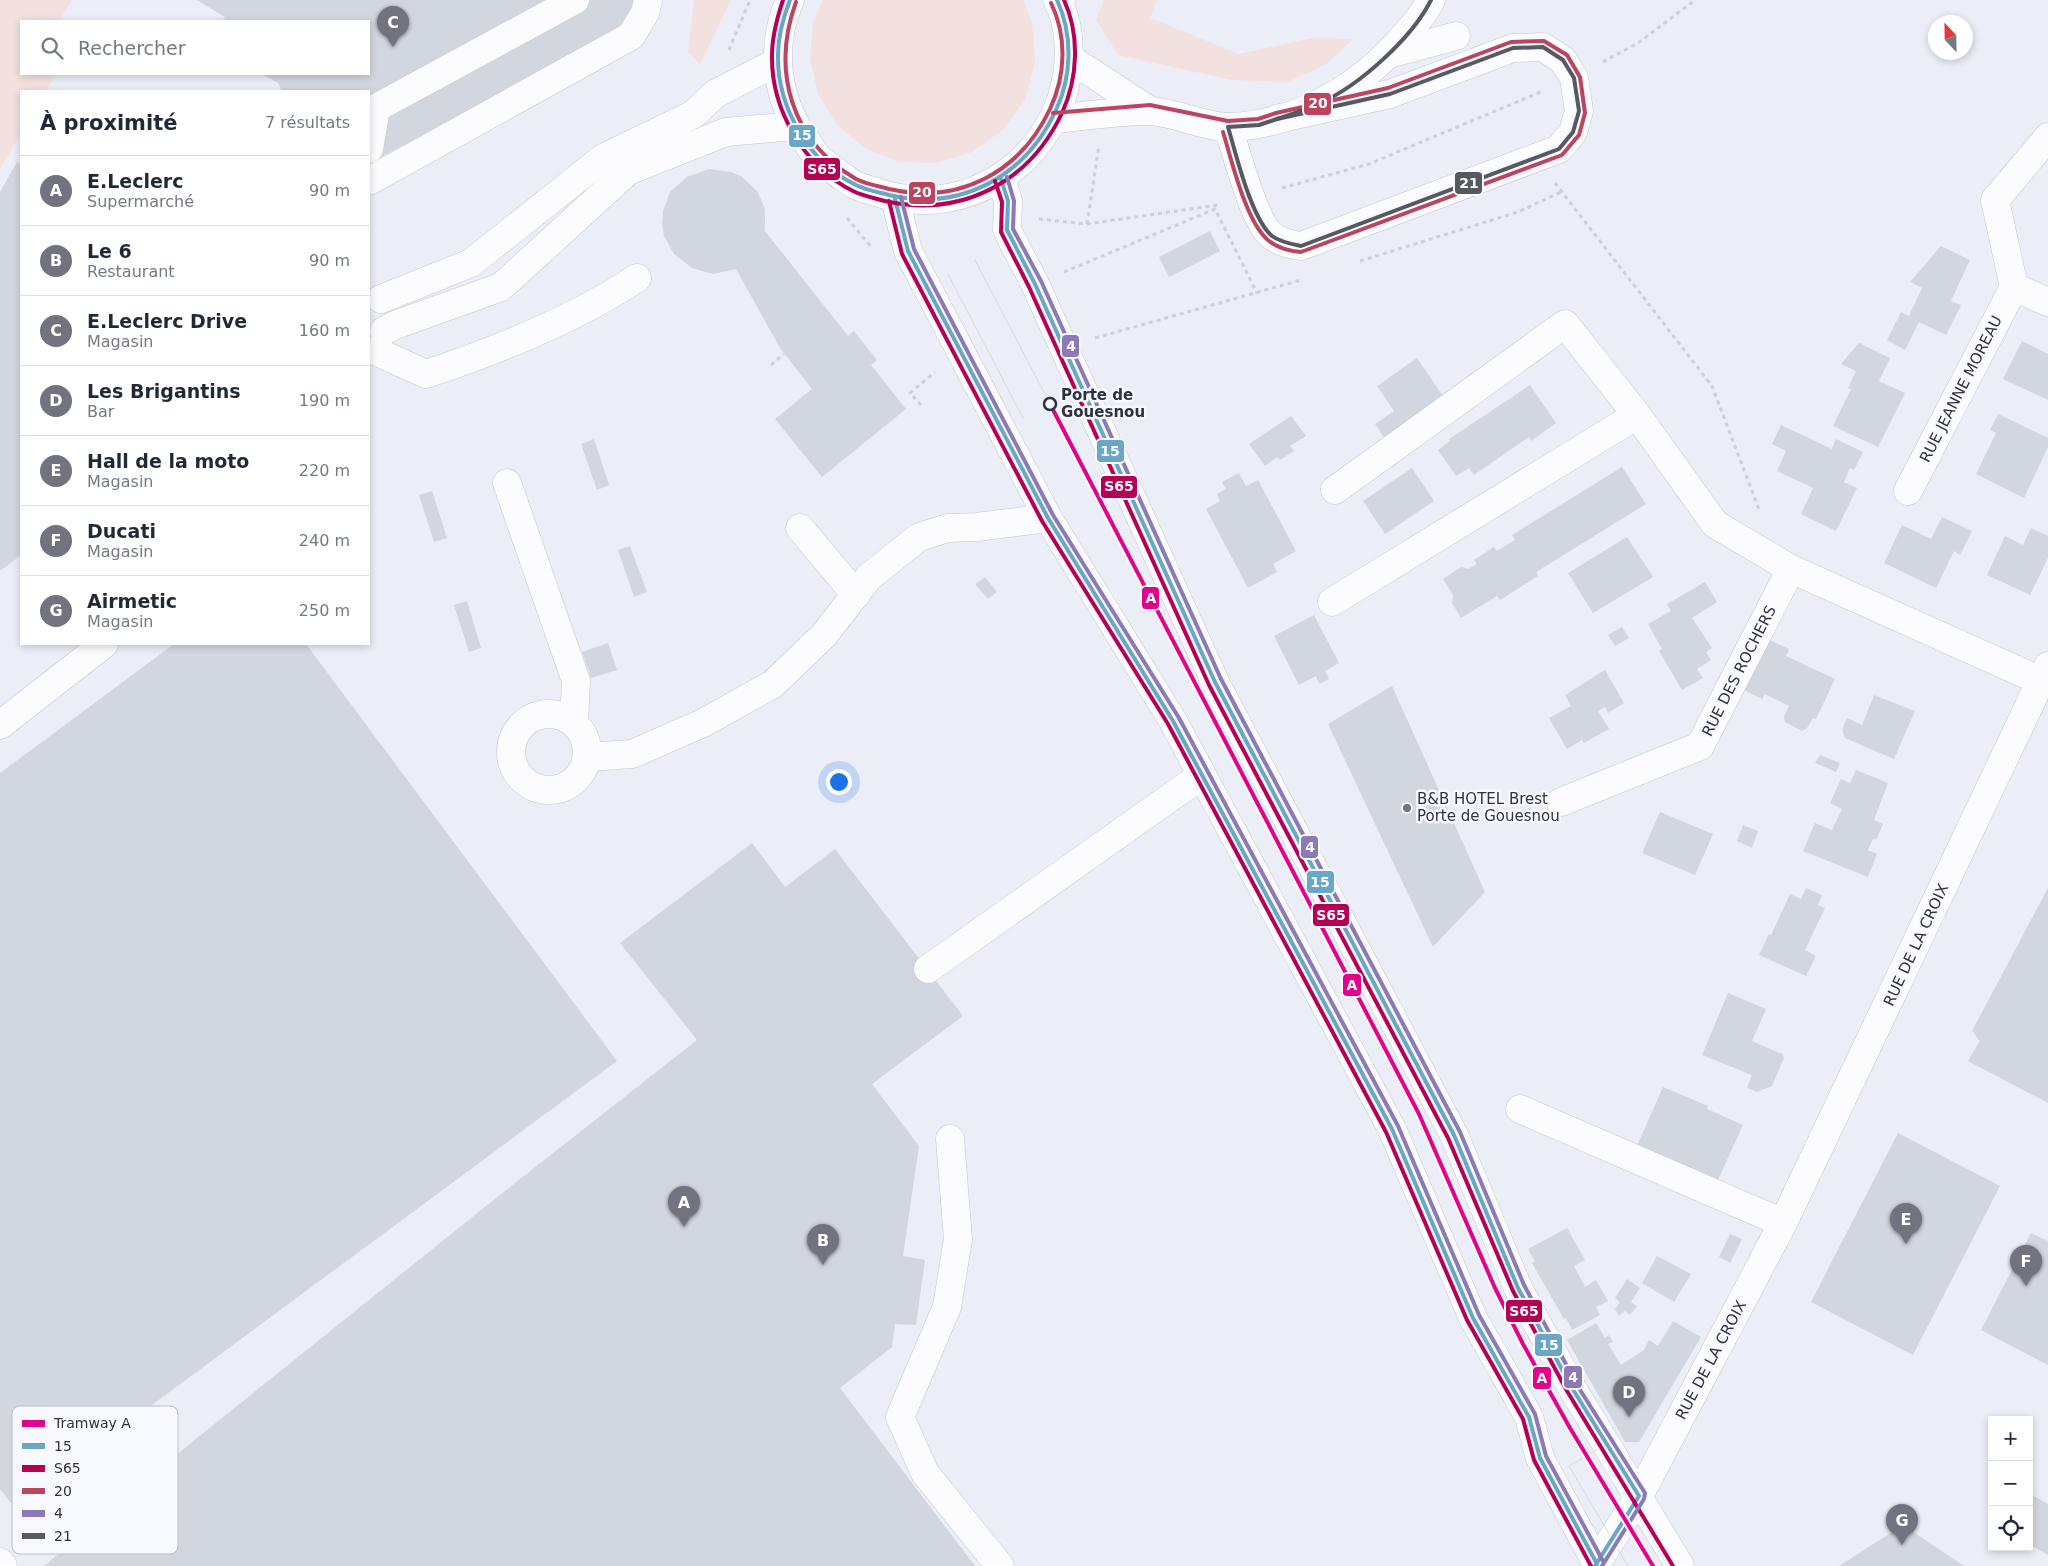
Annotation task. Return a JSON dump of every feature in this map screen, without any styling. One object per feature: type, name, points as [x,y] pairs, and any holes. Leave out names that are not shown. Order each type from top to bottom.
[{"type":"street","points":[[370,136],[372,110],[575,0]]},
{"type":"street","points":[[370,181],[631,36],[645,13],[648,0]]},
{"type":"street","points":[[790,0],[781,19],[777,62],[782,95],[794,126],[820,160],[855,184],[895,199],[932,201],[968,194],[1001,179],[1032,152],[1054,119],[1065,89],[1069,58],[1066,30],[1059,1]]},
{"type":"street","points":[[1054,119],[1150,112],[1228,127],[1259,125],[1321,103],[1354,84],[1389,54],[1425,12],[1431,0]]},
{"type":"street","points":[[1389,54],[1456,36]]},
{"type":"street","points":[[1228,127],[1258,216],[1269,233],[1284,244],[1301,246],[1560,149],[1573,132],[1579,111],[1574,78],[1563,60],[1543,47],[1512,48],[1390,94],[1277,119]]},
{"type":"street","points":[[1069,58],[1150,112]]},
{"type":"street","points":[[376,347],[385,314],[375,291],[471,264],[603,158],[694,114],[715,94],[777,62]]},
{"type":"street","points":[[376,347],[501,287],[628,171],[726,132],[794,126]]},
{"type":"street","points":[[2048,137],[2038,165],[1995,200],[2014,287],[2048,302]]},
{"type":"street","points":[[1001,179],[1008,201],[1008,230],[1035,284],[1215,682],[1454,1135],[1518,1288],[1572,1388],[1680,1566]]},
{"type":"street","points":[[895,199],[908,251],[1048,518],[1173,721],[1392,1128],[1473,1318],[1529,1418],[1540,1458],[1597,1565]]},
{"type":"street","points":[[376,347],[426,374],[480,356],[604,300],[637,278]]},
{"type":"street","name":"RUE JEANNE MOREAU","points":[[1908,491],[2014,287]]},
{"type":"street","points":[[1336,490],[1565,324],[1637,414],[1715,524],[1791,569],[2045,674]]},
{"type":"street","points":[[1332,602],[1637,414]]},
{"type":"street","points":[[507,483],[576,681],[574,722]]},
{"type":"street","points":[[588,757],[632,754],[703,723],[773,684],[824,635],[869,577],[919,537],[948,528],[977,528],[1048,518]]},
{"type":"street","points":[[800,528],[856,595]]},
{"type":"street","name":"RUE DES ROCHERS","points":[[1561,802],[1700,746],[1791,569]]},
{"type":"street","points":[[0,725],[103,645]]},
{"type":"street","name":"RUE DE LA CROIX","points":[[1597,1565],[1639,1496],[1783,1223],[2045,674]]},
{"type":"street","points":[[549,714],[562,716],[574,722],[585,738],[588,757],[584,770],[577,780],[566,787],[554,791],[530,786],[520,778],[510,756],[511,743],[516,732],[525,722],[536,716],[549,714]]},
{"type":"street","points":[[928,969],[1202,775]]},
{"type":"street","points":[[1520,1109],[1783,1223]]},
{"type":"street","points":[[950,1139],[958,1239],[947,1307],[900,1417],[926,1473],[1000,1566]]},
{"type":"street","points":[[0,1562],[3,1566]]},
{"type":"path","points":[[1033,218],[1087,224],[1225,204],[1369,164],[1574,78],[1638,43],[1694,0]]},
{"type":"path","points":[[1087,224],[1103,115]]},
{"type":"path","points":[[1539,158],[1561,192],[1712,386],[1763,521]]},
{"type":"path","points":[[1061,273],[1215,209],[1257,293]]},
{"type":"path","points":[[771,365],[784,354]]},
{"type":"path","points":[[921,406],[910,392],[940,368]]},
{"type":"shaded area","points":[[0,0],[72,0],[60,20],[20,20],[20,75],[51,75],[53,79],[46,90],[20,90],[20,135],[0,169]]},
{"type":"shaded area","points":[[694,0],[731,0],[700,64],[688,52]]},
{"type":"shaded area","points":[[823,0],[1023,0],[1033,25],[1035,63],[1025,100],[1003,130],[972,152],[936,163],[899,162],[865,148],[837,125],[818,94],[810,59],[813,22]]},
{"type":"shaded area","points":[[1104,0],[1157,0],[1150,18],[1239,54],[1313,38],[1354,39],[1326,64],[1288,82],[1232,80],[1118,55],[1096,20]]},
{"type":"building","points":[[197,0],[643,0],[627,21],[599,43],[370,162],[370,90],[282,90],[278,83],[264,75],[370,75],[370,20],[223,20],[225,17]]},
{"type":"building","points":[[17,162],[20,166],[20,556],[0,571],[0,192]]},
{"type":"building","points":[[709,169],[731,172],[741,176],[757,191],[765,209],[765,231],[848,336],[854,331],[877,360],[871,365],[906,409],[822,477],[775,419],[812,389],[780,348],[736,269],[713,274],[692,268],[674,254],[664,236],[662,224],[663,211],[670,192],[687,177]]},
{"type":"building","points":[[1210,231],[1220,251],[1169,277],[1159,257]]},
{"type":"building","points":[[1941,246],[1970,260],[1951,301],[1961,305],[1946,335],[1919,322],[1905,350],[1887,340],[1901,312],[1909,316],[1922,288],[1910,282]]},
{"type":"building","points":[[2022,341],[2048,354],[2048,400],[2003,379]]},
{"type":"building","points":[[1859,343],[1890,358],[1879,381],[1905,393],[1878,447],[1833,426],[1851,389],[1848,388],[1856,371],[1841,364]]},
{"type":"building","points":[[1417,358],[1445,399],[1386,440],[1375,424],[1394,411],[1377,386]]},
{"type":"building","points":[[1530,385],[1556,423],[1531,441],[1529,437],[1474,475],[1469,468],[1456,476],[1438,450],[1450,441],[1449,439]]},
{"type":"building","points":[[1998,414],[2048,438],[2048,447],[2024,498],[1976,474],[1996,433],[1990,430]]},
{"type":"building","points":[[1291,416],[1306,436],[1290,446],[1294,451],[1280,460],[1277,457],[1265,466],[1249,444]]},
{"type":"building","points":[[1781,425],[1832,449],[1836,439],[1863,452],[1854,470],[1850,468],[1844,482],[1857,488],[1836,531],[1801,514],[1813,488],[1777,471],[1786,451],[1772,444]]},
{"type":"building","points":[[594,439],[609,485],[597,490],[581,444]]},
{"type":"building","points":[[1622,467],[1646,504],[1536,572],[1538,576],[1500,600],[1497,596],[1461,618],[1452,603],[1453,595],[1443,579],[1461,567],[1468,569],[1477,564],[1474,560],[1494,547],[1497,551],[1515,540],[1512,535]]},
{"type":"building","points":[[1412,468],[1434,501],[1385,534],[1363,501]]},
{"type":"building","points":[[1239,473],[1246,486],[1258,480],[1296,551],[1273,564],[1277,572],[1248,588],[1206,509],[1220,501],[1217,494],[1226,489],[1222,482]]},
{"type":"building","points":[[432,491],[447,538],[434,542],[419,495]]},
{"type":"building","points":[[1942,517],[1972,531],[1960,555],[1954,551],[1936,588],[1884,563],[1902,525],[1931,539]]},
{"type":"building","points":[[2031,528],[2048,536],[2048,558],[2030,595],[1987,575],[2005,536],[2023,545]]},
{"type":"building","points":[[1627,537],[1653,577],[1593,613],[1568,573]]},
{"type":"building","points":[[630,546],[647,592],[634,597],[618,550]]},
{"type":"building","points":[[985,577],[997,592],[988,599],[975,584]]},
{"type":"building","points":[[1705,582],[1717,602],[1692,618],[1712,648],[1706,652],[1711,660],[1697,669],[1703,678],[1682,690],[1659,651],[1662,649],[1648,624],[1671,611],[1667,604]]},
{"type":"building","points":[[467,601],[481,648],[469,652],[454,605]]},
{"type":"building","points":[[1314,615],[1339,663],[1325,671],[1329,679],[1319,684],[1316,676],[1299,685],[1274,636]]},
{"type":"building","points":[[1622,627],[1629,638],[1615,646],[1608,635]]},
{"type":"building","points":[[1769,640],[1789,649],[1786,656],[1835,679],[1816,719],[1813,718],[1807,728],[1802,731],[1785,722],[1784,717],[1789,706],[1765,694],[1762,699],[1744,690]]},
{"type":"building","points":[[608,643],[617,670],[591,678],[582,652]]},
{"type":"building","points":[[173,645],[307,645],[617,1061],[151,1406],[12,1406],[12,1504],[0,1489],[0,773]]},
{"type":"building","points":[[1605,670],[1624,703],[1608,713],[1605,707],[1598,711],[1609,729],[1584,743],[1582,740],[1567,749],[1549,718],[1571,706],[1565,695]]},
{"type":"building","name":"B&B HOTEL Brest Porte de Gouesnou","points":[[1392,686],[1485,892],[1433,947],[1328,724]]},
{"type":"building","points":[[1874,695],[1915,711],[1894,759],[1845,738],[1842,730],[1847,718],[1862,725]]},
{"type":"building","points":[[1820,755],[1840,763],[1836,772],[1815,763]]},
{"type":"building","points":[[1856,770],[1888,783],[1874,820],[1883,824],[1876,840],[1873,839],[1868,850],[1877,854],[1868,877],[1803,851],[1815,823],[1832,830],[1842,809],[1830,803],[1841,779],[1850,783]]},
{"type":"building","points":[[1660,812],[1713,834],[1695,875],[1642,853]]},
{"type":"building","points":[[1743,825],[1758,831],[1752,848],[1737,841]]},
{"type":"building","points":[[752,843],[785,887],[835,849],[963,1016],[872,1084],[919,1146],[903,1256],[925,1260],[916,1325],[895,1324],[892,1347],[840,1388],[975,1566],[44,1566],[58,1554],[178,1554],[178,1454],[496,1198],[697,1040],[620,943]]},
{"type":"building","points":[[1806,888],[1822,895],[1818,905],[1825,908],[1805,950],[1816,956],[1806,976],[1759,955],[1769,934],[1771,935],[1790,894],[1801,899]]},
{"type":"building","points":[[2048,888],[2048,1103],[1968,1061],[1980,1041],[1972,1031]]},
{"type":"building","points":[[1728,993],[1766,1009],[1752,1041],[1782,1054],[1784,1058],[1772,1086],[1757,1092],[1747,1088],[1752,1075],[1702,1055]]},
{"type":"building","points":[[1663,1087],[1708,1106],[1707,1109],[1743,1125],[1717,1182],[1636,1148]]},
{"type":"building","points":[[1898,1133],[2000,1186],[1913,1355],[1811,1302]]},
{"type":"building","points":[[1567,1228],[1585,1260],[1574,1266],[1585,1287],[1596,1280],[1608,1301],[1596,1307],[1600,1315],[1572,1330],[1532,1263],[1535,1261],[1528,1249]]},
{"type":"building","points":[[2031,1233],[2048,1241],[2048,1365],[1981,1330]]},
{"type":"building","points":[[1730,1234],[1742,1239],[1730,1263],[1719,1257]]},
{"type":"building","points":[[1657,1256],[1691,1274],[1674,1302],[1642,1283]]},
{"type":"building","points":[[1627,1279],[1640,1288],[1631,1302],[1637,1306],[1630,1315],[1625,1311],[1619,1316],[1615,1309],[1620,1302],[1615,1298]]},
{"type":"building","points":[[1673,1321],[1701,1337],[1639,1442],[1625,1442],[1567,1340],[1596,1323],[1605,1338],[1609,1335],[1613,1342],[1608,1344],[1621,1365],[1644,1350],[1649,1340],[1658,1346]]},
{"type":"building","points":[[2033,1495],[2048,1504],[2048,1555],[2033,1546]]},
{"type":"building","points":[[1903,1525],[1964,1566],[1839,1566]]},
{"type":"tram line","points":[[975,260],[1050,404]]},
{"type":"tram line","points":[[948,274],[1023,418]]},
{"type":"tram line","name":"A","points":[[1050,404],[1419,1114],[1495,1288],[1523,1344],[1570,1428],[1653,1566]]},
{"type":"tram line","points":[[1628,1566],[1569,1466],[1598,1449],[1668,1566]]},
{"type":"transit line","name":"S65","points":[[783,0],[773,41],[773,75],[777,96],[794,134],[806,152],[820,167],[835,180],[853,191],[885,201],[913,205],[940,204],[966,199],[990,190],[1012,176],[1031,159],[1048,138],[1062,113],[1074,71],[1075,42],[1073,28],[1064,0]]},
{"type":"transit line","name":"15","points":[[790,0],[783,20],[779,41],[779,75],[783,94],[799,131],[810,148],[824,163],[856,185],[889,195],[916,199],[941,198],[966,193],[988,184],[1009,170],[1027,154],[1043,133],[1056,110],[1068,69],[1066,27],[1057,0]]},
{"type":"transit line","name":"21","points":[[1277,119],[1320,103],[1351,85],[1367,73],[1398,45],[1411,30],[1431,0]]},
{"type":"transit line","name":"20","points":[[796,2],[789,28],[786,53],[787,78],[792,102],[802,124],[816,145],[834,163],[856,179],[868,184],[914,193],[939,192],[962,188],[984,179],[1004,167],[1022,151],[1037,131],[1050,109],[1062,69],[1060,29],[1051,3]]},
{"type":"transit line","name":"20","points":[[1053,113],[1150,105],[1228,121],[1258,119],[1276,113],[1388,88],[1511,42],[1544,41],[1567,55],[1580,77],[1585,113],[1579,135],[1562,155],[1301,252],[1276,246],[1261,232],[1253,220],[1235,174],[1223,132]]},
{"type":"transit line","name":"21","points":[[1543,47],[1563,60],[1574,78],[1579,111],[1573,132],[1559,149],[1301,246],[1278,240],[1264,227],[1245,185],[1228,127],[1259,125],[1277,119],[1390,94],[1513,48],[1543,47]]},
{"type":"transit line","name":"4","points":[[1007,177],[1014,201],[1013,229],[1041,281],[1221,679],[1460,1132],[1524,1285],[1577,1385],[1645,1493],[1644,1499],[1602,1566]]},
{"type":"transit line","name":"15","points":[[1001,179],[1008,201],[1007,230],[1035,284],[1215,682],[1454,1135],[1518,1288],[1572,1388],[1639,1496],[1595,1566]]},
{"type":"transit line","name":"S65","points":[[995,181],[1002,202],[1001,232],[1029,287],[1209,685],[1448,1138],[1513,1291],[1567,1391],[1673,1566]]},
{"type":"transit line","name":"4","points":[[901,197],[914,249],[1053,515],[1179,718],[1398,1126],[1479,1315],[1535,1414],[1546,1456],[1603,1561]]},
{"type":"transit line","name":"15","points":[[895,199],[908,251],[1048,518],[1173,721],[1392,1129],[1473,1318],[1529,1417],[1540,1458],[1597,1564]]},
{"type":"transit line","name":"S65","points":[[889,201],[902,254],[1042,521],[1168,724],[1386,1132],[1467,1320],[1523,1419],[1534,1460],[1591,1566]]},
{"type":"place","name":"E.Leclerc Drive","points":[[393,47]]},
{"type":"place","name":"Porte de Gouesnou","points":[[1050,404]]},
{"type":"place","name":"B&B HOTEL Brest Porte de Gouesnou","points":[[1407,808]]},
{"type":"place","name":"E.Leclerc","points":[[684,1227]]},
{"type":"place","name":"Hall de la moto","points":[[1906,1244]]},
{"type":"place","name":"Le 6","points":[[823,1265]]},
{"type":"place","name":"Ducati","points":[[2026,1286]]},
{"type":"place","name":"Les Brigantins","points":[[1629,1417]]},
{"type":"place","name":"Airmetic","points":[[1902,1545]]}]
